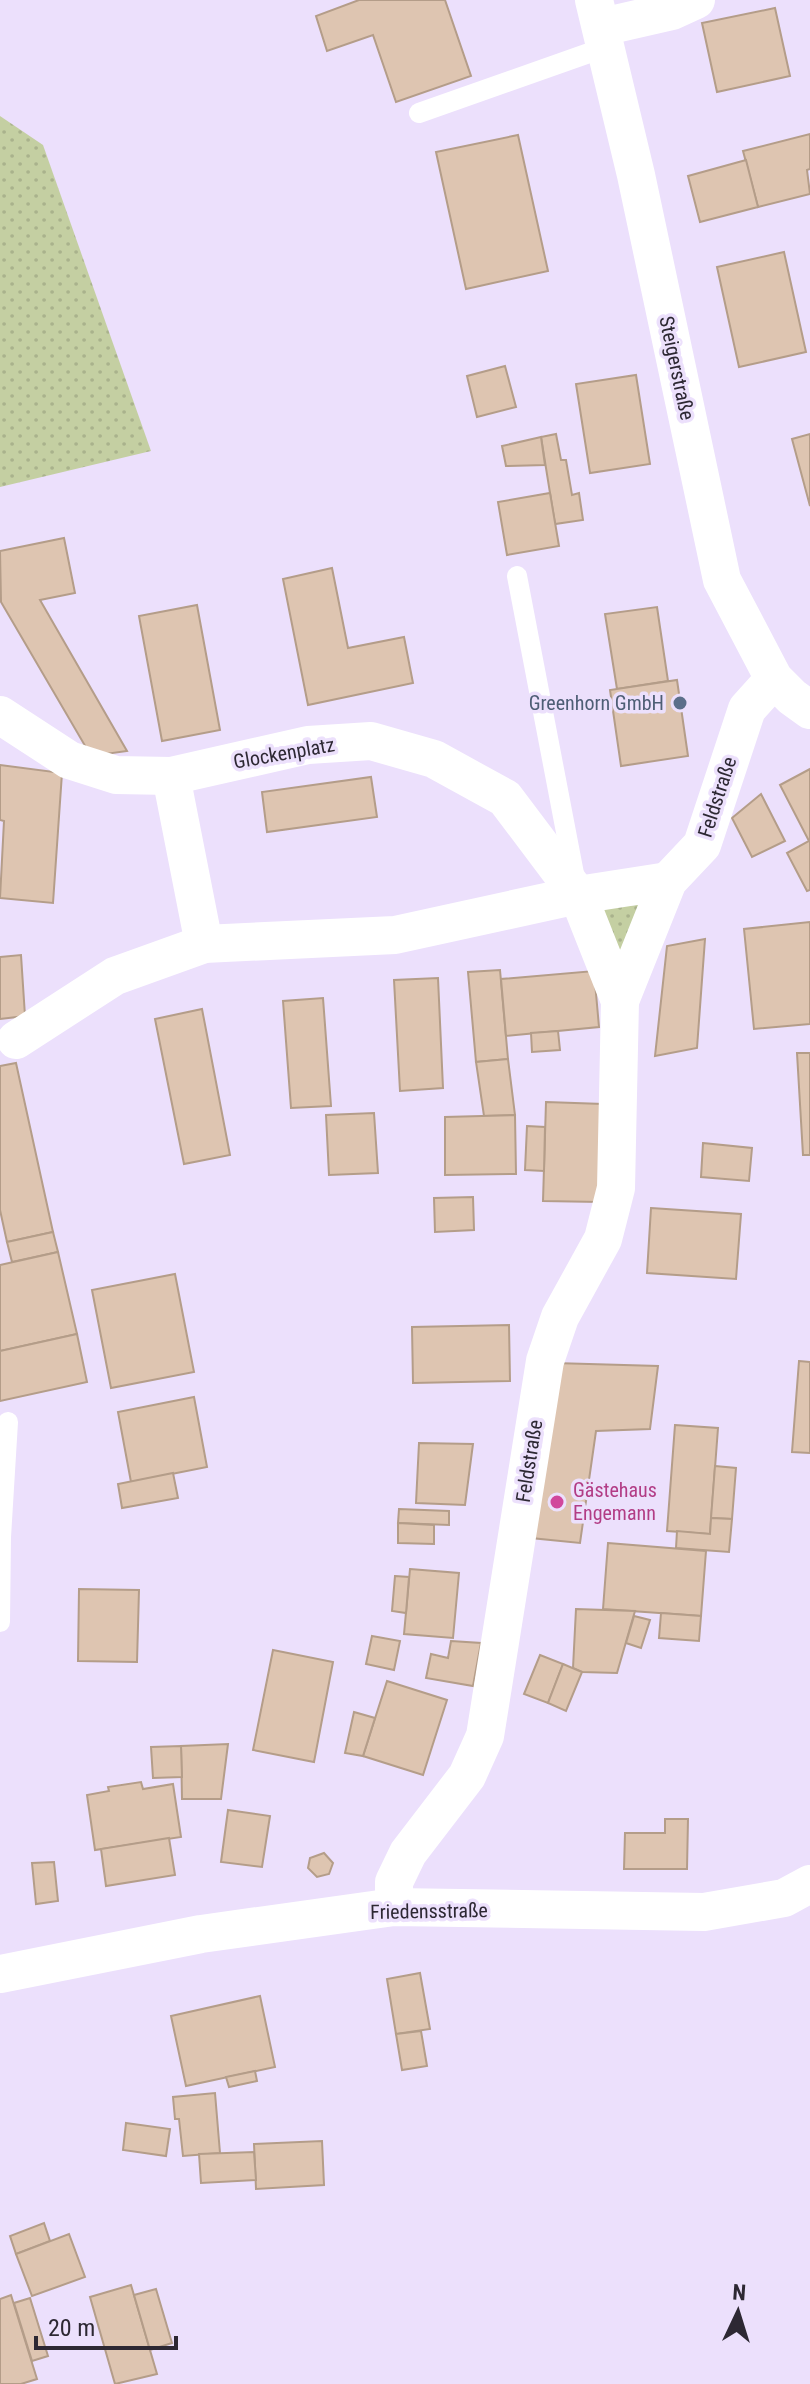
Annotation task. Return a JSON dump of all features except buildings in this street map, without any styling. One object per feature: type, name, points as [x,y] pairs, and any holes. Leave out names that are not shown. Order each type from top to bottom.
[{"type":"street","points":[[601,25],[672,11],[696,0]]},
{"type":"street","name":"Steigerstraße","points":[[601,25],[722,580],[774,679],[810,710]]},
{"type":"street","name":"Feldstraße","points":[[394,1907],[394,1882],[408,1853],[467,1776],[485,1736],[545,1361],[560,1317],[603,1239],[616,1188],[620,1001],[668,881],[702,845],[747,709],[774,679]]},
{"type":"street","name":"Glockenplatz","points":[[0,715],[69,760],[116,775],[171,776],[308,745],[371,741],[434,759],[505,798],[578,895]]},
{"type":"street","points":[[171,776],[204,944]]},
{"type":"street","points":[[16,1040],[115,976],[204,944],[395,935],[578,895],[668,881]]},
{"type":"street","name":"Feldstraße","points":[[578,895],[620,1001]]},
{"type":"street","name":"Friedensstraße","points":[[0,1974],[201,1934],[394,1907],[704,1912],[784,1898],[810,1884]]},
{"type":"lane","points":[[419,113],[601,25]]},
{"type":"lane","points":[[517,576],[578,895]]},
{"type":"lane","points":[[0,1622],[8,1422]]},
{"type":"green space","points":[[0,116],[43,145],[151,451],[0,487]]},
{"type":"green space","points":[[648,904],[620,962],[601,908]]},
{"type":"place","name":"Greenhorn GmbH","points":[[680,703]]},
{"type":"place","name":"Gästehaus Engemann","points":[[557,1502]]}]
